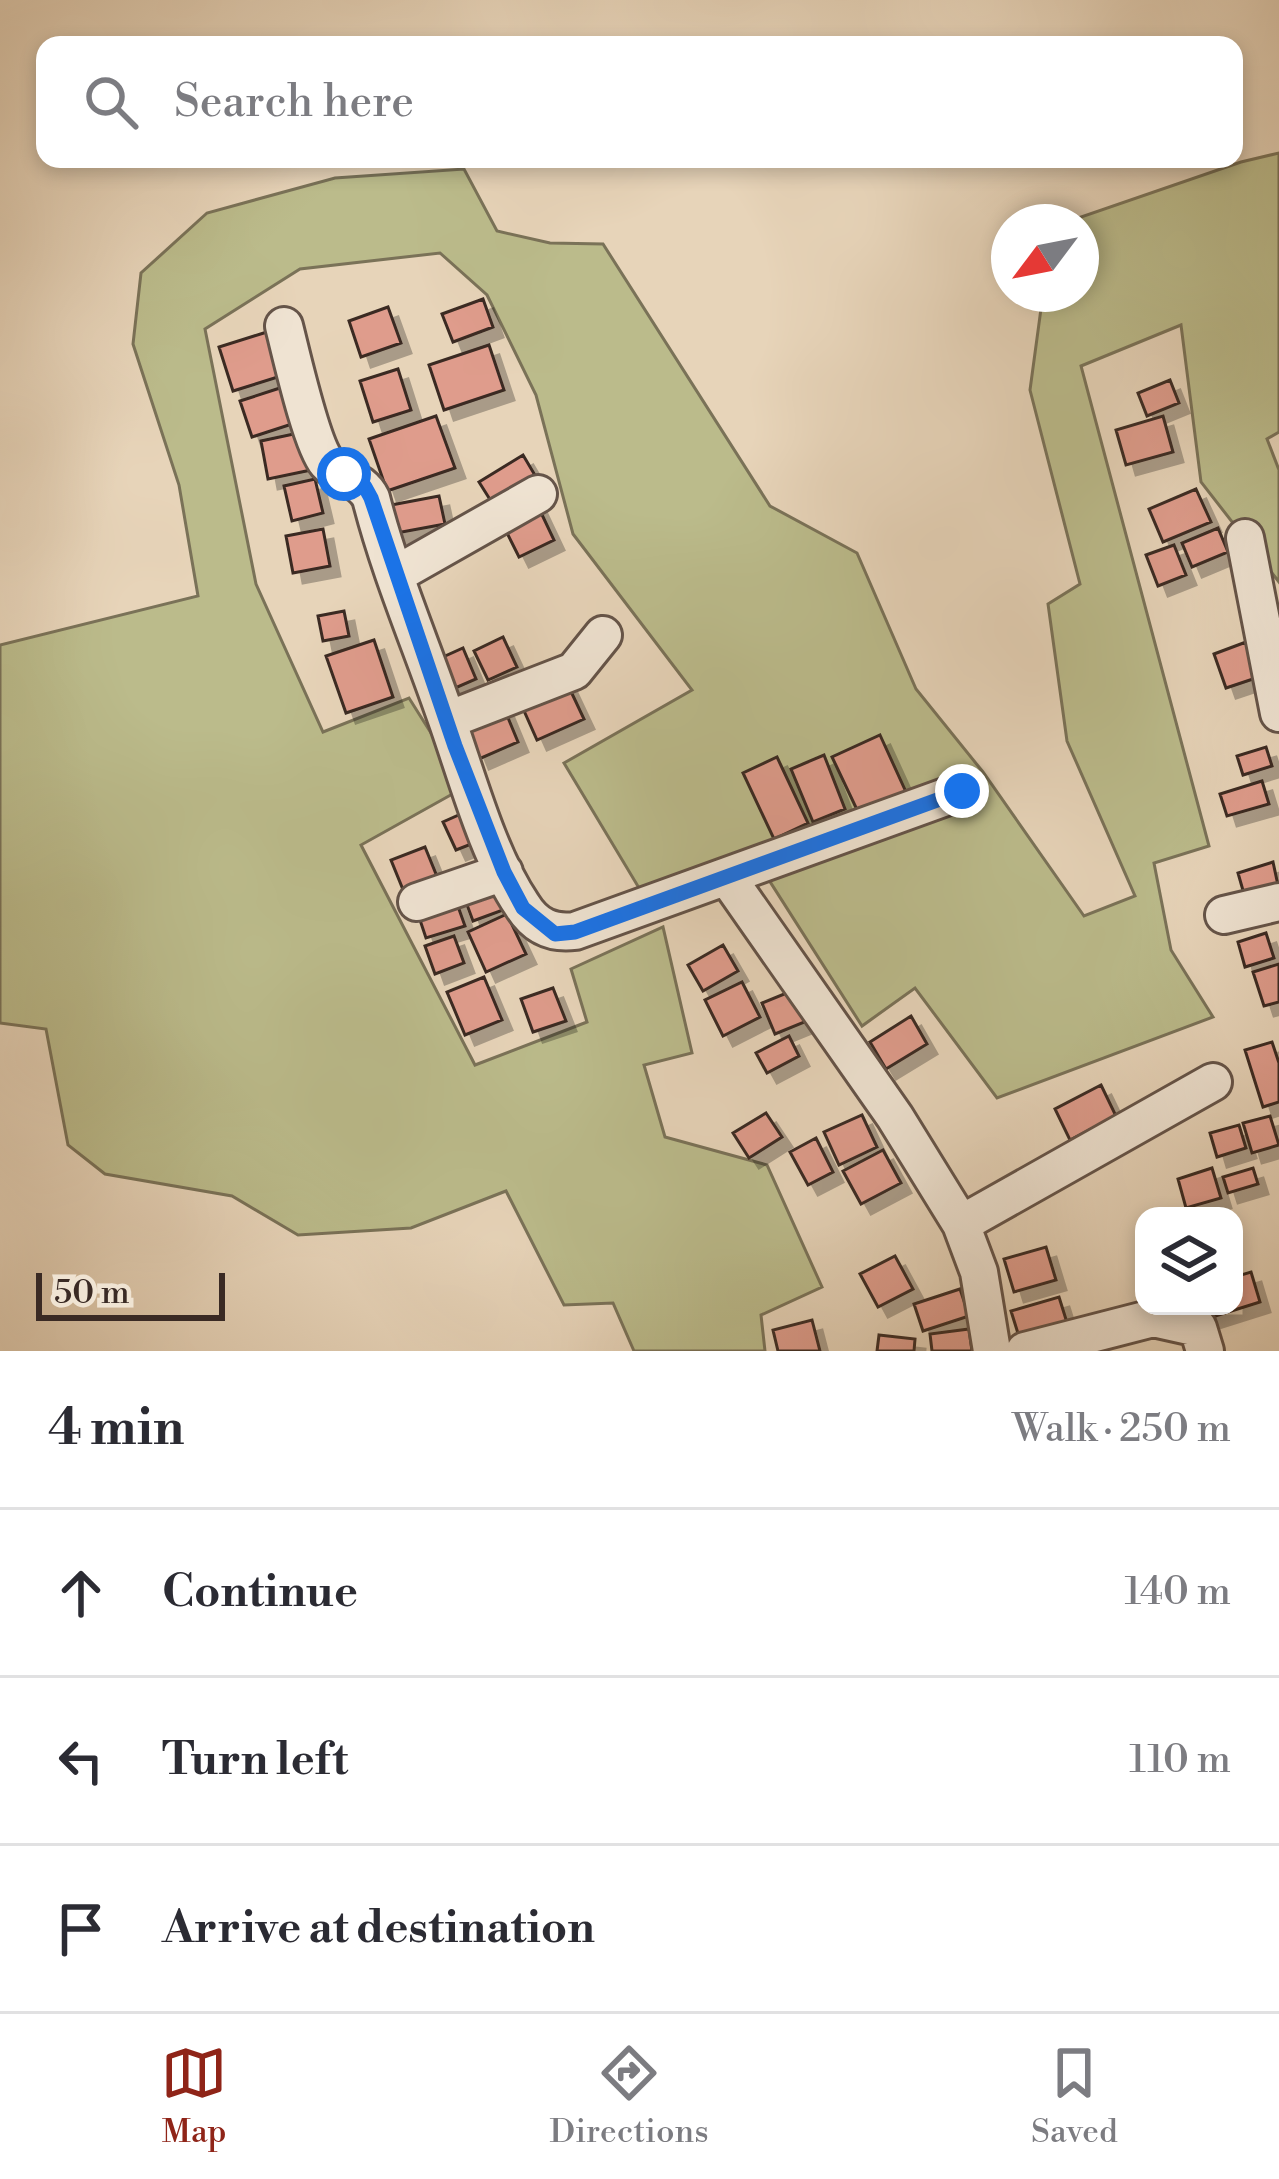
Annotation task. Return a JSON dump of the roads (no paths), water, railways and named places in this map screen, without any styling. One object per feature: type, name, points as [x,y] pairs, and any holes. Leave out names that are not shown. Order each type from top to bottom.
[{"type":"street","points":[[284,326],[298,387],[323,458],[365,487],[504,872],[523,908],[555,934],[575,932],[962,791]]},
{"type":"street","points":[[395,575],[538,494]]},
{"type":"street","points":[[1245,538],[1279,712]]},
{"type":"street","points":[[448,720],[574,671],[603,635]]},
{"type":"street","points":[[416,902],[504,872]]},
{"type":"street","points":[[727,878],[895,1118],[961,1224],[979,1272],[992,1351]]},
{"type":"street","points":[[1224,915],[1279,902]]},
{"type":"street","points":[[961,1224],[1213,1082]]},
{"type":"street","points":[[1025,1351],[1154,1318],[1198,1328],[1205,1351]]}]
